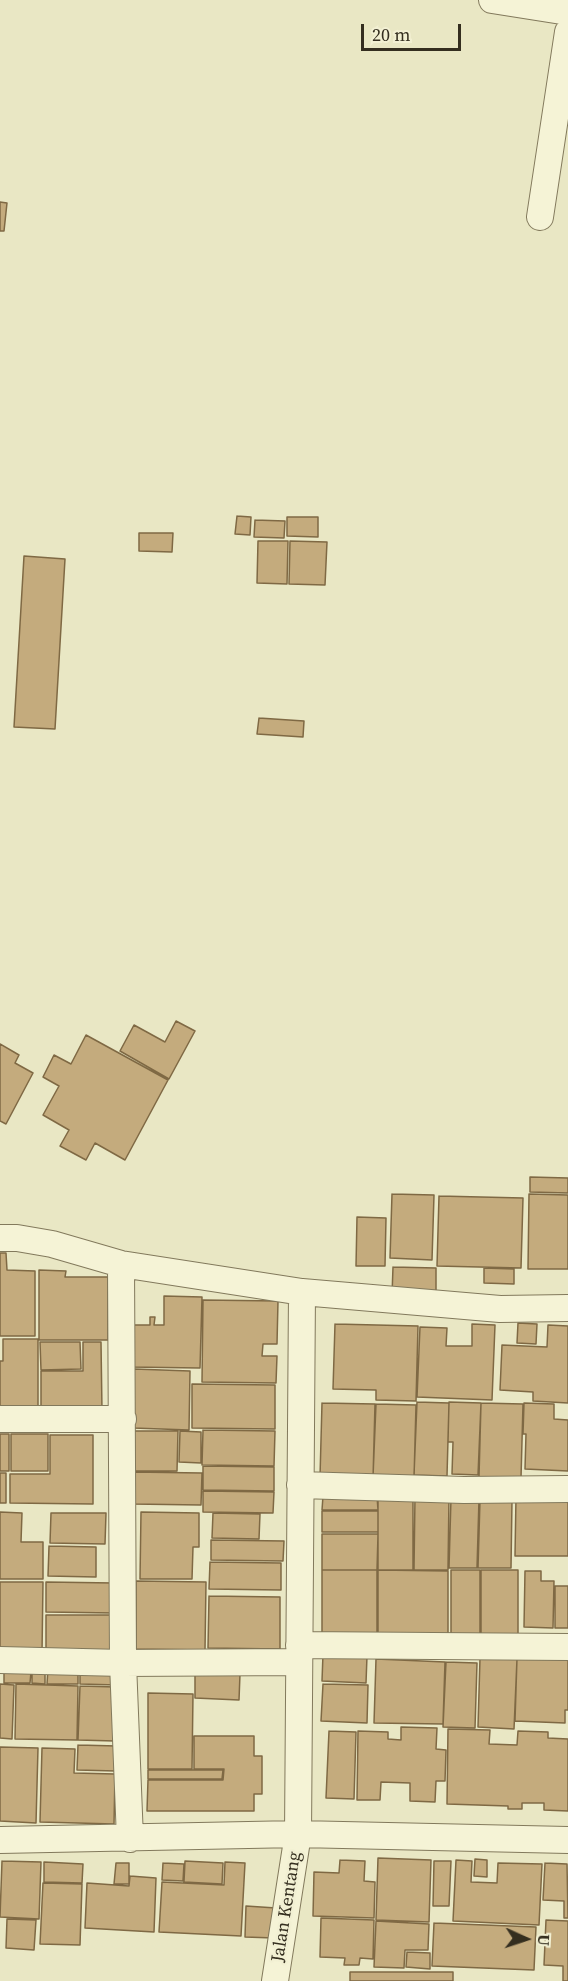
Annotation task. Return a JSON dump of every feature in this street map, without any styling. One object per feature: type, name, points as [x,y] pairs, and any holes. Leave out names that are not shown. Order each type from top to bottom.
[{"type":"street","points":[[492,0],[568,12]]},
{"type":"street","points":[[540,217],[568,32]]},
{"type":"street","points":[[0,1238],[16,1238],[52,1244],[121,1264],[302,1292],[500,1309],[568,1308]]},
{"type":"street","points":[[121,1264],[123,1663],[130,1839]]},
{"type":"street","name":"Jalan Kentang","points":[[275,1981],[298,1834],[302,1292]]},
{"type":"street","points":[[0,1419],[123,1419]]},
{"type":"street","points":[[300,1485],[464,1490],[568,1489]]},
{"type":"street","points":[[0,1660],[123,1663],[299,1654],[568,1647]]},
{"type":"street","points":[[0,1840],[298,1834],[568,1840]]},
{"type":"building","points":[[0,202],[7,203],[4,231],[0,231]]},
{"type":"building","points":[[237,516],[251,517],[250,535],[235,534]]},
{"type":"building","points":[[287,517],[318,517],[318,537],[287,536]]},
{"type":"building","points":[[255,520],[285,521],[284,538],[254,537]]},
{"type":"building","points":[[139,533],[173,533],[172,552],[139,551]]},
{"type":"building","points":[[258,541],[288,541],[287,584],[257,583]]},
{"type":"building","points":[[290,541],[327,542],[325,585],[289,584]]},
{"type":"building","points":[[24,556],[65,559],[55,729],[14,727]]},
{"type":"building","points":[[259,718],[304,721],[303,737],[257,734]]},
{"type":"building","points":[[176,1021],[195,1031],[169,1079],[120,1051],[134,1025],[165,1042]]},
{"type":"building","points":[[86,1035],[168,1080],[125,1160],[95,1143],[86,1160],[60,1146],[69,1130],[43,1115],[59,1086],[43,1077],[54,1055],[71,1064]]},
{"type":"building","points":[[0,1044],[19,1055],[15,1063],[33,1073],[6,1124],[0,1121]]},
{"type":"building","points":[[530,1177],[568,1178],[568,1193],[530,1192]]},
{"type":"building","points":[[392,1194],[434,1195],[432,1260],[390,1258]]},
{"type":"building","points":[[529,1194],[568,1195],[568,1269],[528,1269]]},
{"type":"building","points":[[439,1196],[523,1198],[521,1268],[437,1266]]},
{"type":"building","points":[[357,1217],[386,1218],[385,1266],[356,1266]]},
{"type":"building","points":[[0,1253],[6,1253],[7,1270],[35,1271],[35,1336],[0,1336]]},
{"type":"building","points":[[393,1267],[436,1268],[436,1296],[392,1295]]},
{"type":"building","points":[[484,1268],[514,1269],[514,1284],[484,1283]]},
{"type":"building","points":[[39,1270],[66,1271],[65,1277],[108,1277],[108,1340],[39,1340]]},
{"type":"building","points":[[164,1296],[202,1297],[200,1368],[129,1367],[130,1325],[150,1325],[150,1317],[155,1317],[154,1325],[164,1325]]},
{"type":"building","points":[[203,1300],[278,1301],[277,1344],[263,1344],[262,1356],[277,1356],[276,1383],[202,1382]]},
{"type":"building","points":[[518,1323],[537,1324],[536,1344],[517,1343]]},
{"type":"building","points":[[335,1324],[418,1326],[416,1401],[376,1400],[376,1390],[333,1389]]},
{"type":"building","points":[[472,1324],[495,1325],[492,1400],[417,1397],[420,1327],[447,1328],[446,1346],[472,1346]]},
{"type":"building","points":[[548,1325],[568,1326],[568,1403],[533,1401],[533,1392],[500,1390],[502,1345],[547,1347]]},
{"type":"building","points":[[3,1339],[38,1339],[38,1411],[0,1411],[0,1361],[3,1361]]},
{"type":"building","points":[[40,1342],[80,1342],[81,1369],[41,1370]]},
{"type":"building","points":[[83,1342],[101,1342],[102,1411],[41,1411],[41,1371],[83,1371]]},
{"type":"building","points":[[134,1369],[190,1371],[189,1430],[133,1428]]},
{"type":"building","points":[[192,1384],[275,1385],[275,1429],[192,1428]]},
{"type":"building","points":[[417,1402],[449,1403],[447,1476],[414,1475]]},
{"type":"building","points":[[449,1402],[481,1403],[478,1475],[452,1474],[453,1442],[448,1442]]},
{"type":"building","points":[[322,1403],[375,1404],[373,1479],[320,1477]]},
{"type":"building","points":[[481,1403],[523,1404],[521,1478],[479,1477]]},
{"type":"building","points":[[524,1403],[554,1404],[554,1419],[568,1420],[568,1471],[525,1469]]},
{"type":"building","points":[[376,1404],[416,1405],[414,1479],[373,1477]]},
{"type":"building","points":[[203,1430],[275,1431],[274,1466],[202,1465]]},
{"type":"building","points":[[133,1431],[178,1431],[177,1471],[132,1471]]},
{"type":"building","points":[[180,1431],[201,1432],[201,1463],[179,1462]]},
{"type":"building","points":[[0,1434],[9,1434],[9,1471],[0,1471]]},
{"type":"building","points":[[11,1434],[48,1434],[48,1471],[11,1471]]},
{"type":"building","points":[[50,1435],[93,1435],[93,1504],[10,1503],[10,1474],[50,1474]]},
{"type":"building","points":[[203,1466],[274,1467],[274,1491],[203,1490]]},
{"type":"building","points":[[132,1472],[202,1473],[201,1505],[132,1504]]},
{"type":"building","points":[[0,1473],[6,1473],[6,1503],[0,1503]]},
{"type":"building","points":[[203,1491],[274,1492],[273,1513],[203,1512]]},
{"type":"building","points":[[323,1496],[377,1496],[378,1510],[322,1510]]},
{"type":"building","points":[[378,1496],[413,1496],[413,1570],[378,1570]]},
{"type":"building","points":[[415,1496],[449,1496],[448,1570],[414,1570]]},
{"type":"building","points":[[516,1497],[568,1497],[568,1556],[515,1556]]},
{"type":"building","points":[[451,1498],[479,1499],[477,1568],[449,1568]]},
{"type":"building","points":[[480,1500],[512,1500],[511,1568],[478,1568]]},
{"type":"building","points":[[322,1511],[378,1511],[378,1532],[322,1532]]},
{"type":"building","points":[[0,1512],[22,1513],[21,1542],[43,1542],[43,1579],[0,1579]]},
{"type":"building","points":[[141,1512],[199,1513],[199,1547],[193,1547],[192,1579],[140,1579]]},
{"type":"building","points":[[51,1513],[106,1513],[105,1544],[50,1543]]},
{"type":"building","points":[[213,1513],[260,1514],[259,1539],[212,1538]]},
{"type":"building","points":[[322,1534],[378,1534],[377,1570],[322,1570]]},
{"type":"building","points":[[211,1540],[284,1541],[283,1561],[211,1560]]},
{"type":"building","points":[[49,1546],[96,1547],[96,1577],[48,1576]]},
{"type":"building","points":[[210,1562],[281,1563],[281,1590],[209,1589]]},
{"type":"building","points":[[322,1570],[377,1570],[377,1636],[322,1636]]},
{"type":"building","points":[[378,1570],[448,1571],[448,1636],[378,1636]]},
{"type":"building","points":[[451,1570],[480,1570],[480,1638],[451,1638]]},
{"type":"building","points":[[481,1570],[518,1570],[518,1638],[481,1637]]},
{"type":"building","points":[[525,1571],[541,1571],[541,1581],[554,1581],[553,1628],[524,1627]]},
{"type":"building","points":[[136,1581],[206,1582],[205,1650],[136,1649]]},
{"type":"building","points":[[0,1582],[43,1582],[42,1653],[0,1652]]},
{"type":"building","points":[[46,1582],[114,1583],[114,1613],[46,1612]]},
{"type":"building","points":[[555,1586],[568,1586],[568,1628],[555,1628]]},
{"type":"building","points":[[209,1596],[280,1597],[280,1649],[208,1648]]},
{"type":"building","points":[[46,1615],[114,1615],[113,1654],[46,1653]]},
{"type":"building","points":[[323,1654],[367,1656],[366,1683],[322,1681]]},
{"type":"building","points":[[480,1658],[517,1659],[514,1729],[478,1727]]},
{"type":"building","points":[[517,1658],[568,1660],[568,1710],[565,1710],[565,1723],[515,1721]]},
{"type":"building","points":[[376,1659],[445,1662],[443,1724],[374,1723]]},
{"type":"building","points":[[446,1662],[477,1663],[475,1728],[443,1727]]},
{"type":"building","points":[[32,1667],[45,1668],[45,1684],[32,1683]]},
{"type":"building","points":[[48,1668],[78,1668],[78,1684],[47,1684]]},
{"type":"building","points":[[80,1668],[117,1669],[117,1685],[80,1684]]},
{"type":"building","points":[[4,1671],[31,1672],[30,1683],[4,1683]]},
{"type":"building","points":[[195,1673],[240,1674],[239,1700],[195,1698]]},
{"type":"building","points":[[0,1684],[14,1685],[12,1739],[0,1738]]},
{"type":"building","points":[[16,1684],[78,1686],[77,1740],[15,1739]]},
{"type":"building","points":[[323,1684],[368,1685],[367,1723],[321,1721]]},
{"type":"building","points":[[80,1686],[116,1687],[115,1741],[78,1740]]},
{"type":"building","points":[[148,1693],[193,1694],[192,1769],[148,1769]]},
{"type":"building","points":[[401,1727],[437,1728],[436,1749],[446,1750],[445,1781],[436,1781],[435,1802],[410,1801],[410,1783],[381,1782],[380,1800],[357,1800],[358,1731],[388,1732],[388,1739],[401,1740]]},
{"type":"building","points":[[448,1729],[490,1730],[489,1744],[517,1745],[518,1731],[548,1732],[548,1738],[568,1739],[568,1811],[544,1810],[544,1803],[522,1803],[522,1809],[508,1809],[508,1806],[447,1804]]},
{"type":"building","points":[[329,1731],[356,1732],[354,1799],[326,1798]]},
{"type":"building","points":[[194,1736],[254,1736],[254,1756],[262,1756],[262,1794],[254,1794],[254,1811],[147,1811],[148,1780],[223,1780],[224,1769],[194,1769]]},
{"type":"building","points":[[78,1745],[117,1746],[116,1771],[77,1770]]},
{"type":"building","points":[[0,1747],[38,1748],[36,1823],[0,1821]]},
{"type":"building","points":[[42,1748],[75,1749],[74,1773],[115,1774],[114,1824],[40,1822]]},
{"type":"building","points":[[148,1770],[223,1770],[222,1779],[148,1779]]},
{"type":"building","points":[[378,1858],[431,1860],[429,1922],[376,1920]]},
{"type":"building","points":[[475,1859],[487,1860],[487,1877],[474,1876]]},
{"type":"building","points":[[340,1860],[365,1861],[364,1881],[375,1882],[374,1918],[313,1916],[314,1872],[339,1873]]},
{"type":"building","points":[[456,1860],[472,1861],[471,1882],[497,1883],[498,1863],[542,1864],[539,1925],[453,1921]]},
{"type":"building","points":[[2,1861],[41,1862],[39,1919],[0,1917]]},
{"type":"building","points":[[185,1861],[223,1863],[222,1884],[184,1882]]},
{"type":"building","points":[[434,1861],[451,1861],[449,1906],[433,1906]]},
{"type":"building","points":[[44,1862],[83,1864],[82,1883],[44,1882]]},
{"type":"building","points":[[225,1862],[245,1863],[241,1936],[159,1932],[162,1882],[224,1885]]},
{"type":"building","points":[[116,1863],[129,1863],[129,1884],[114,1884]]},
{"type":"building","points":[[163,1863],[184,1864],[183,1881],[162,1880]]},
{"type":"building","points":[[545,1863],[567,1864],[568,1918],[564,1918],[564,1901],[543,1900]]},
{"type":"building","points":[[130,1876],[156,1878],[154,1932],[85,1928],[87,1883],[129,1886]]},
{"type":"building","points":[[43,1883],[82,1884],[80,1945],[40,1944]]},
{"type":"building","points":[[246,1906],[276,1908],[274,1938],[245,1937]]},
{"type":"building","points":[[321,1918],[374,1920],[373,1959],[360,1958],[359,1965],[344,1965],[345,1958],[320,1957]]},
{"type":"building","points":[[7,1919],[36,1920],[34,1950],[6,1948]]},
{"type":"building","points":[[546,1920],[568,1921],[568,1981],[563,1981],[563,1966],[544,1965]]},
{"type":"building","points":[[376,1921],[429,1924],[428,1950],[405,1950],[404,1968],[374,1967]]},
{"type":"building","points":[[434,1923],[536,1927],[534,1970],[432,1966]]},
{"type":"building","points":[[407,1952],[430,1953],[430,1969],[406,1967]]},
{"type":"building","points":[[350,1972],[453,1972],[453,1981],[350,1981]]}]
